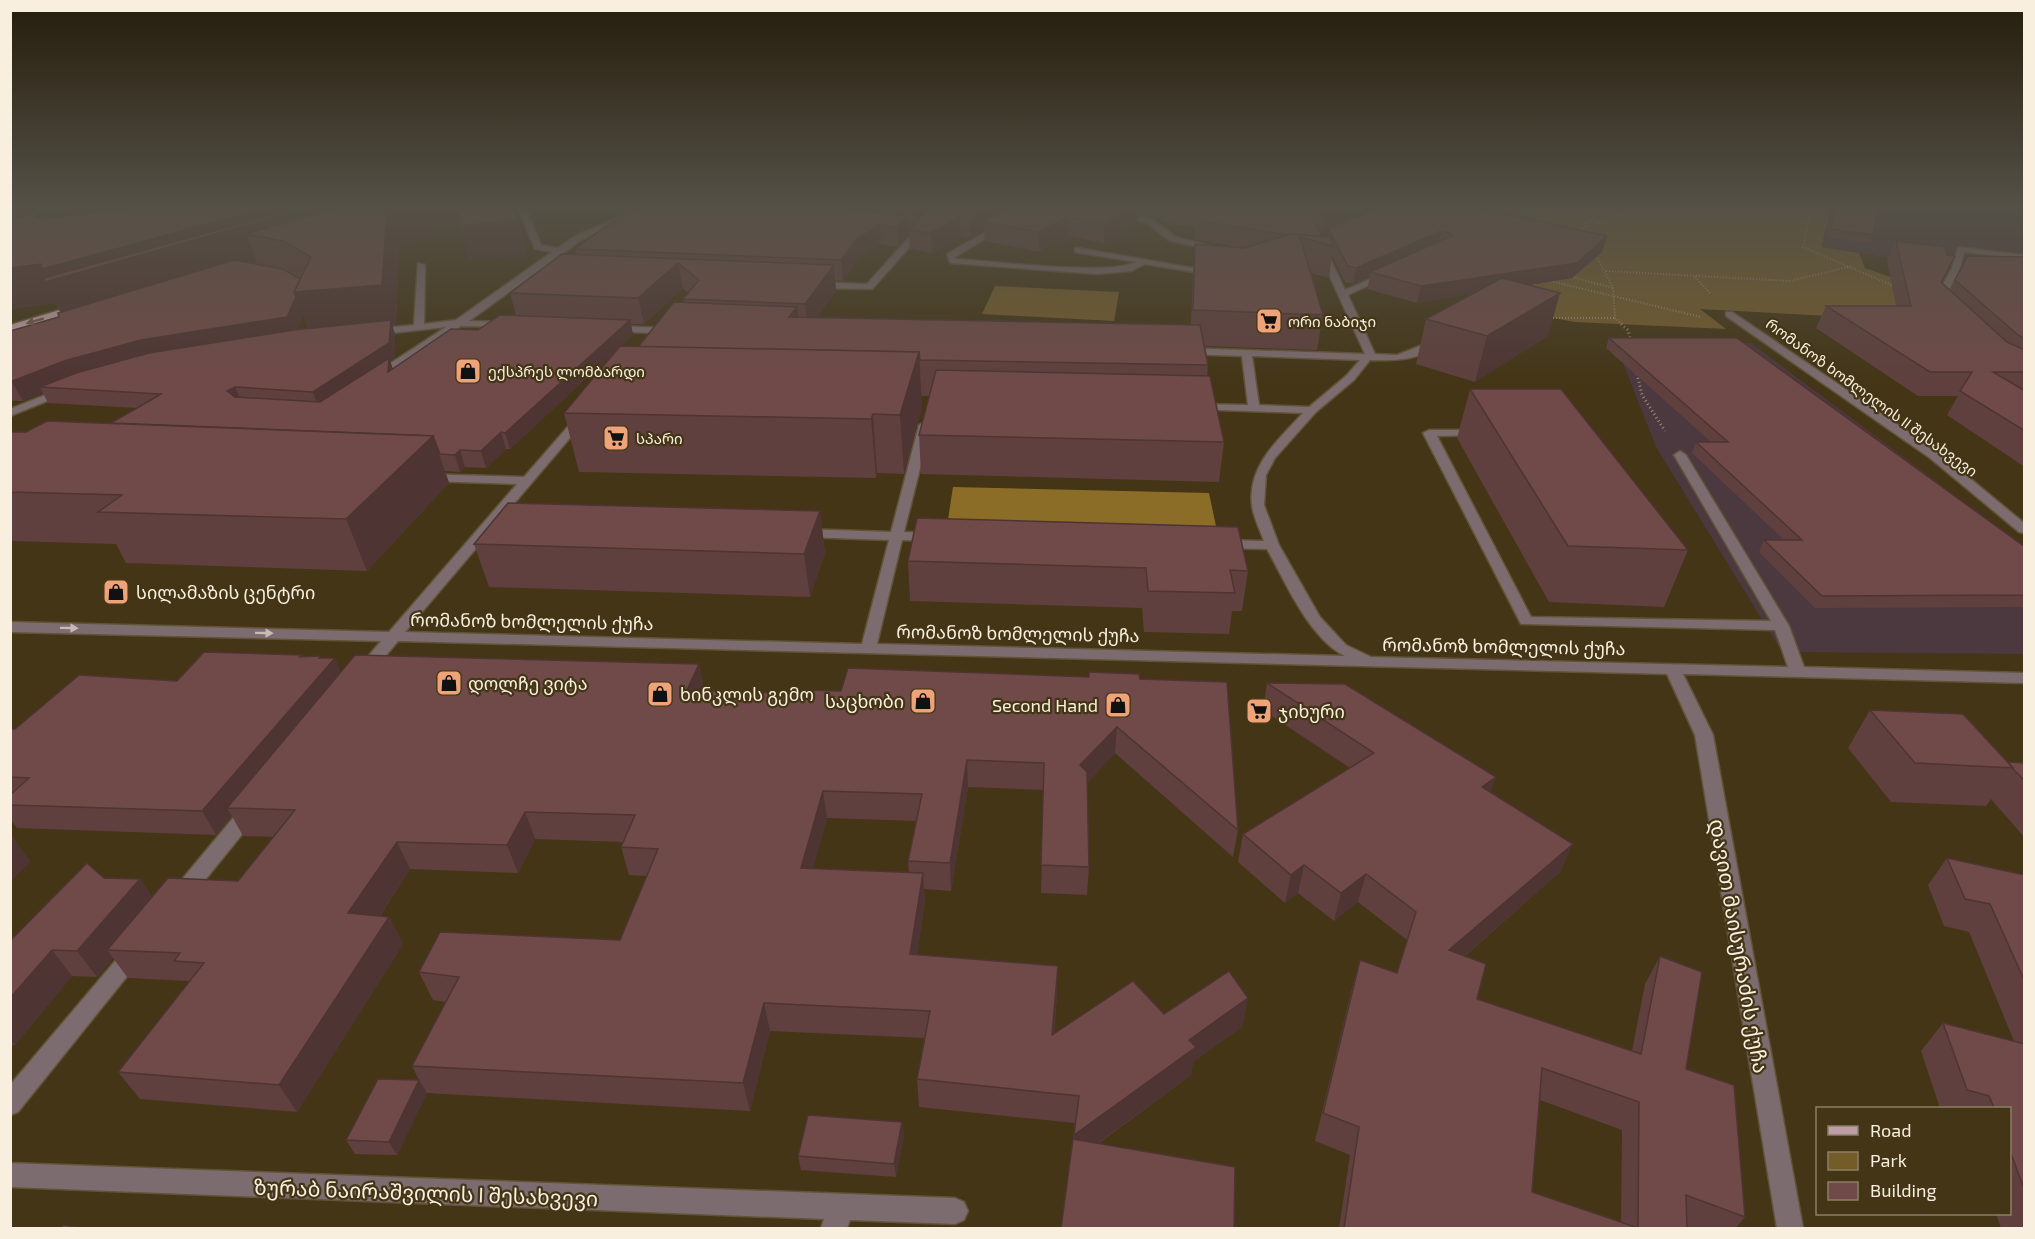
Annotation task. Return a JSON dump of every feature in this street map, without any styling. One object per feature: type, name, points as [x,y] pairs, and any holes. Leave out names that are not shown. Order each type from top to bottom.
[{"type":"main road","points":[[10,328],[90,304]]},
{"type":"street","points":[[419,327],[421,266]]},
{"type":"street","points":[[361,388],[459,323],[537,266]]},
{"type":"street","points":[[811,285],[869,287],[888,266]]},
{"type":"street","points":[[1022,266],[1097,271],[1135,266]]},
{"type":"street","points":[[1169,266],[1221,273]]},
{"type":"street","points":[[1326,266],[1344,294],[1371,353],[1350,378],[1312,410],[1270,457],[1260,475],[1258,505],[1272,545],[1314,619],[1341,648],[1369,662]]},
{"type":"street","points":[[1945,309],[1934,299],[1957,266]]},
{"type":"street","points":[[1344,294],[1398,270]]},
{"type":"street","points":[[528,272],[551,273]]},
{"type":"street","name":"რომანოზ ხომლელის II შესახვევი","points":[[1730,314],[1934,455],[2025,529]]},
{"type":"street","points":[[365,332],[459,323],[517,325]]},
{"type":"street","points":[[599,329],[681,332]]},
{"type":"street","points":[[644,347],[658,331]]},
{"type":"street","points":[[1175,350],[1367,358],[1408,356],[1447,337]]},
{"type":"street","points":[[1247,353],[1254,409]]},
{"type":"street","points":[[10,413],[69,389]]},
{"type":"street","points":[[355,682],[595,403]]},
{"type":"street","points":[[1182,407],[1312,410]]},
{"type":"street","points":[[868,649],[928,413]]},
{"type":"street","points":[[1489,433],[1429,433],[1526,621],[1781,626]]},
{"type":"street","points":[[1680,455],[1781,626],[1797,673]]},
{"type":"street","points":[[417,476],[526,481]]},
{"type":"street","points":[[489,525],[513,525]]},
{"type":"street","points":[[789,533],[944,537]]},
{"type":"street","points":[[1202,543],[1272,545]]},
{"type":"street","name":"რომანოზ ხომლელის ქუჩა","points":[[10,627],[2025,678]]},
{"type":"street","name":"დავით მაისურაძის ქუჩა","points":[[1673,669],[1704,735],[1790,1228]]},
{"type":"street","points":[[168,912],[265,792]]},
{"type":"street","points":[[10,1104],[145,939]]},
{"type":"street","name":"ზურაბ ნაირაშვილის I შესახვევი","points":[[10,1175],[837,1218],[955,1211]]},
{"type":"path","points":[[1603,266],[1615,295],[1615,318]]},
{"type":"path","points":[[1849,266],[1887,284],[1934,299]]},
{"type":"path","points":[[1606,271],[1790,281],[1852,267]]},
{"type":"path","points":[[1562,274],[1613,288]]},
{"type":"path","points":[[1545,279],[1730,324],[1744,324]]},
{"type":"path","points":[[1543,318],[1615,318],[1628,330],[1633,351]]},
{"type":"path","points":[[1637,373],[1642,395],[1680,455]]},
{"type":"shaded area","points":[[1944,266],[2024,266],[2024,278]]},
{"type":"shaded area","points":[[1614,340],[1751,343],[2024,547],[2024,654],[1782,652],[1656,447]]},
{"type":"shaded area","points":[[953,487],[1209,493],[1217,531],[947,526]]},
{"type":"green space","points":[[1500,266],[1864,266],[1924,289],[1941,322],[1700,309],[1726,329],[1574,322],[1464,300],[1508,272]]},
{"type":"green space","points":[[995,286],[1119,292],[1114,321],[982,314]]},
{"type":"building","points":[[88,266],[102,266],[45,282],[44,278]]},
{"type":"building","points":[[215,266],[266,266],[283,269],[300,279],[294,292],[296,297],[287,317],[141,340],[64,361],[10,382],[10,331],[59,317],[58,313]]},
{"type":"building","points":[[307,266],[383,266],[382,285],[294,292]]},
{"type":"building","points":[[546,266],[675,266],[638,298],[510,293]]},
{"type":"building","points":[[681,266],[833,266],[805,304],[683,299],[699,280]]},
{"type":"building","points":[[1194,266],[1308,266],[1323,315],[1193,310]]},
{"type":"building","points":[[1384,266],[1558,266],[1421,286],[1370,272]]},
{"type":"building","points":[[1902,266],[1950,266],[1941,282],[2007,342],[2025,350],[2025,372],[1993,372],[2025,391],[2025,431],[1960,391],[1972,372],[1930,372],[1826,306],[1911,306]]},
{"type":"building","points":[[1963,266],[2025,266],[2025,339],[2018,335],[1955,280]]},
{"type":"building","points":[[1502,278],[1560,293],[1487,336],[1426,319]]},
{"type":"building","points":[[674,302],[797,307],[789,317],[1200,325],[1208,365],[920,360],[919,352],[638,347]]},
{"type":"building","points":[[500,315],[630,320],[505,433],[501,432],[481,451],[460,450],[455,455],[440,454],[433,436],[111,423],[161,394],[40,387],[76,373],[149,353],[294,330],[391,320],[389,343],[313,392],[235,387],[227,391],[235,397],[320,402],[389,358],[388,372],[451,329],[478,330]]},
{"type":"building","points":[[1609,338],[1737,338],[2025,547],[2025,595],[1822,596],[1764,540],[1802,540],[1696,442],[1728,442]]},
{"type":"building","points":[[620,346],[919,352],[900,415],[873,414],[871,419],[564,413]]},
{"type":"building","points":[[936,370],[1210,376],[1224,442],[919,435]]},
{"type":"building","points":[[1470,389],[1561,389],[1688,550],[1568,546]]},
{"type":"building","points":[[47,421],[433,436],[346,519],[98,512],[122,495],[10,492],[10,432],[26,432]]},
{"type":"building","points":[[508,503],[820,511],[804,554],[474,544]]},
{"type":"building","points":[[917,518],[1238,527],[1248,571],[1230,570],[1235,593],[1148,591],[1146,568],[908,561]]},
{"type":"building","points":[[204,652],[335,658],[202,811],[10,805],[10,795],[29,778],[10,777],[10,729],[15,729],[79,675],[177,681]]},
{"type":"building","points":[[355,655],[699,664],[687,690],[808,694],[809,690],[841,691],[848,668],[1089,677],[1089,672],[1139,674],[1140,679],[1227,682],[1238,830],[1117,727],[1080,765],[1087,772],[1089,867],[1041,865],[1044,763],[967,760],[950,863],[908,861],[922,794],[823,791],[801,868],[923,873],[910,954],[1058,966],[1052,1035],[1133,981],[1164,1014],[1229,971],[1248,998],[1189,1040],[1196,1047],[1074,1135],[1079,1096],[917,1079],[930,1011],[764,1003],[743,1083],[412,1066],[459,977],[419,972],[440,932],[620,940],[658,849],[621,847],[635,815],[525,812],[507,845],[397,842],[348,913],[389,917],[279,1085],[118,1072],[204,963],[174,961],[180,953],[107,950],[168,878],[238,881],[295,810],[227,808]]},
{"type":"building","points":[[1267,683],[1345,684],[1496,777],[1482,787],[1573,844],[1449,950],[1486,964],[1477,999],[1641,1054],[1660,956],[1702,972],[1686,1069],[1734,1085],[1745,1217],[1686,1195],[1687,1228],[1638,1228],[1344,1228],[1359,1127],[1323,1113],[1360,960],[1397,973],[1416,912],[1366,874],[1341,893],[1304,865],[1291,875],[1243,834],[1374,753]],"holes":[[[1542,1068],[1639,1102],[1638,1228],[1532,1192]]]},
{"type":"building","points":[[1870,710],[1963,714],[2013,768],[1915,763]]},
{"type":"building","points":[[2008,762],[2025,763],[2025,781],[2013,769]]},
{"type":"building","points":[[1947,858],[2025,875],[2025,982],[1990,904],[1965,899]]},
{"type":"building","points":[[87,863],[104,878],[140,879],[77,951],[52,950],[10,998],[10,941]]},
{"type":"building","points":[[1943,1023],[2025,1044],[2025,1191],[2011,1154],[2011,1107],[1994,1107],[1989,1096],[1967,1090]]},
{"type":"building","points":[[378,1079],[419,1080],[389,1142],[346,1140]]},
{"type":"building","points":[[808,1115],[902,1122],[894,1164],[798,1156]]},
{"type":"building","points":[[1073,1139],[1235,1167],[1234,1228],[1061,1228]]},
{"type":"building","points":[[64,1225],[80,1228],[60,1228]]},
{"type":"place","name":"ორი ნაბიჯი","points":[[1269,321]]},
{"type":"place","name":"ექსპრეს ლომბარდი","points":[[468,371]]},
{"type":"place","name":"სპარი","points":[[616,438]]},
{"type":"place","name":"სილამაზის ცენტრი","points":[[116,592]]},
{"type":"place","name":"დოლჩე ვიტა","points":[[449,683]]},
{"type":"place","name":"ხინკლის გემო","points":[[660,694]]},
{"type":"place","name":"საცხობი","points":[[923,701]]},
{"type":"place","name":"Second Hand","points":[[1118,705]]},
{"type":"place","name":"ჯიხური","points":[[1259,711]]}]
